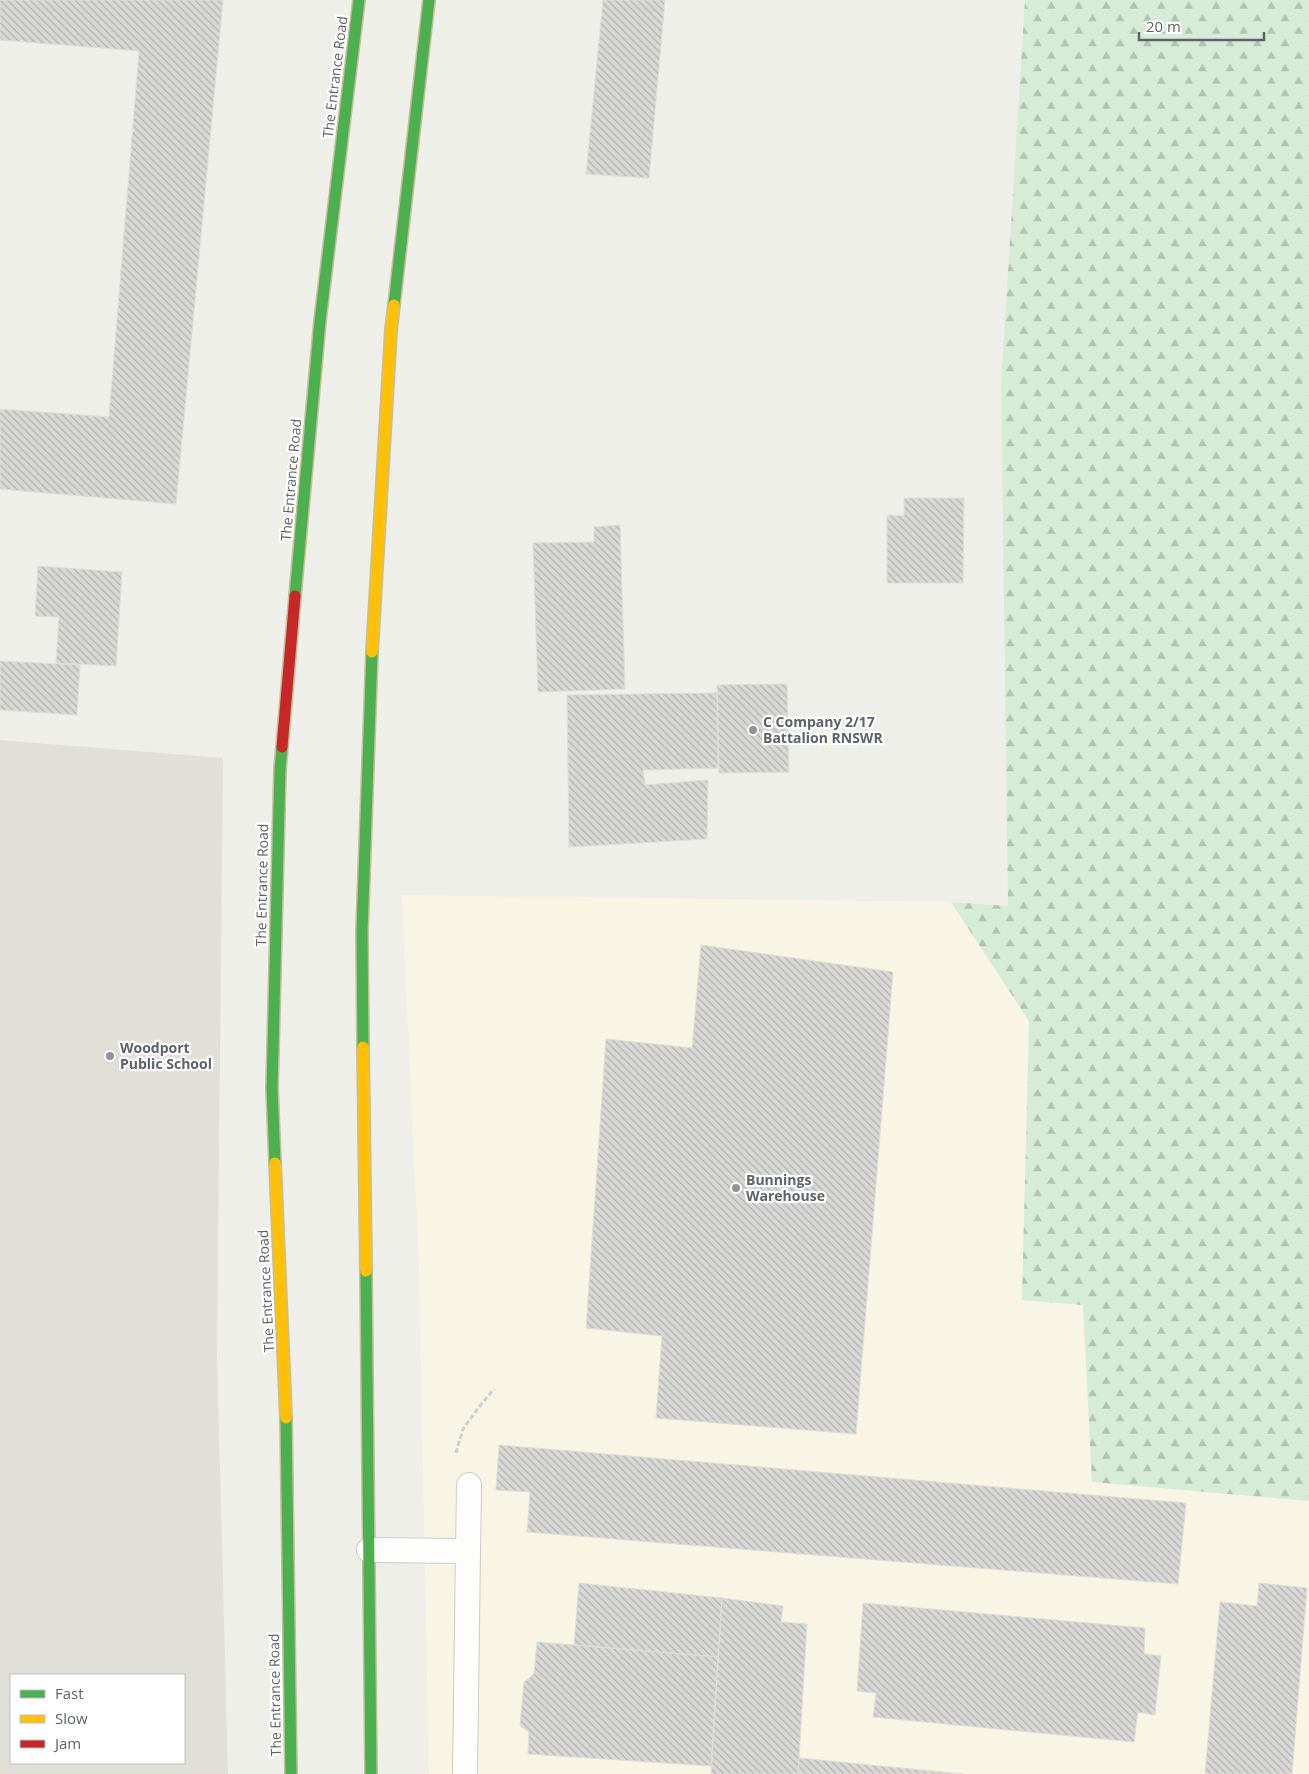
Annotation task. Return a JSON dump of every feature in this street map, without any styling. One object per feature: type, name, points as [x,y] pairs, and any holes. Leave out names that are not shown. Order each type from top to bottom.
[{"type":"highway","name":"The Entrance Road","points":[[291,1774],[286,1399],[272,1088],[280,769],[320,321],[359,0]]},
{"type":"highway","points":[[371,1774],[362,931],[372,640],[391,330],[429,0]]},
{"type":"lane","points":[[465,1774],[469,1485]]},
{"type":"lane","points":[[369,1550],[468,1551]]},
{"type":"path","points":[[469,1485],[454,1458],[463,1429],[494,1389]]},
{"type":"shaded area","name":"Woodport Public School","points":[[0,740],[223,758],[217,1355],[228,1774],[0,1774]]},
{"type":"shaded area","points":[[402,895],[951,902],[1029,1021],[1022,1300],[1083,1305],[1092,1482],[1309,1501],[1309,1774],[429,1774],[419,1265]]},
{"type":"green space","points":[[1025,0],[1309,0],[1309,1501],[1092,1482],[1083,1305],[1022,1300],[1029,1021],[951,902],[1008,906],[1001,383]]},
{"type":"building","points":[[0,0],[223,0],[176,504],[0,489],[0,409],[109,417],[139,51],[0,40]]},
{"type":"building","points":[[603,0],[665,0],[649,178],[586,174]]},
{"type":"building","points":[[904,498],[964,498],[963,583],[887,583],[887,515],[904,516]]},
{"type":"building","points":[[620,525],[625,689],[538,692],[533,543],[594,542],[594,527]]},
{"type":"building","points":[[38,566],[122,572],[116,666],[56,663],[59,617],[35,616]]},
{"type":"building","points":[[0,661],[80,665],[77,715],[0,710]]},
{"type":"building","name":"C Company 2/17 Battalion RNSWR","points":[[787,684],[789,772],[719,773],[717,685]]},
{"type":"building","points":[[717,693],[718,768],[643,770],[645,785],[708,780],[707,839],[569,847],[567,695]]},
{"type":"building","name":"Bunnings Warehouse","points":[[701,945],[893,972],[856,1434],[656,1418],[662,1336],[586,1328],[606,1039],[692,1048]]},
{"type":"building","points":[[499,1445],[1186,1503],[1178,1584],[527,1532],[530,1492],[496,1490]]},
{"type":"building","points":[[579,1583],[722,1598],[718,1657],[574,1645]]},
{"type":"building","points":[[1259,1583],[1307,1588],[1292,1774],[1205,1774],[1220,1602],[1257,1606]]},
{"type":"building","points":[[722,1598],[783,1606],[781,1622],[807,1624],[798,1774],[711,1774]]},
{"type":"building","points":[[863,1603],[1145,1628],[1144,1654],[1161,1656],[1155,1715],[1138,1712],[1134,1742],[873,1717],[876,1693],[857,1691]]},
{"type":"building","points":[[537,1642],[718,1657],[711,1766],[528,1754],[529,1732],[520,1726],[524,1682],[534,1674]]},
{"type":"building","points":[[799,1758],[963,1774],[798,1774]]},
{"type":"traffic: fast","points":[[295,596],[320,321],[359,0]]},
{"type":"traffic: fast","points":[[394,305],[429,0]]},
{"type":"traffic: fast","points":[[363,1047],[362,931],[372,652]]},
{"type":"traffic: fast","points":[[275,1163],[272,1088],[282,747]]},
{"type":"traffic: fast","points":[[366,1271],[371,1774]]},
{"type":"traffic: fast","points":[[286,1418],[291,1774]]},
{"type":"traffic: slow","points":[[372,652],[394,305]]},
{"type":"traffic: slow","points":[[363,1047],[366,1271]]},
{"type":"traffic: slow","points":[[275,1163],[286,1418]]},
{"type":"traffic: jam","points":[[282,747],[295,596]]},
{"type":"place","name":"C Company 2/17 Battalion RNSWR","points":[[753,730]]},
{"type":"place","name":"Woodport Public School","points":[[110,1056]]},
{"type":"place","name":"Bunnings Warehouse","points":[[736,1188]]}]
